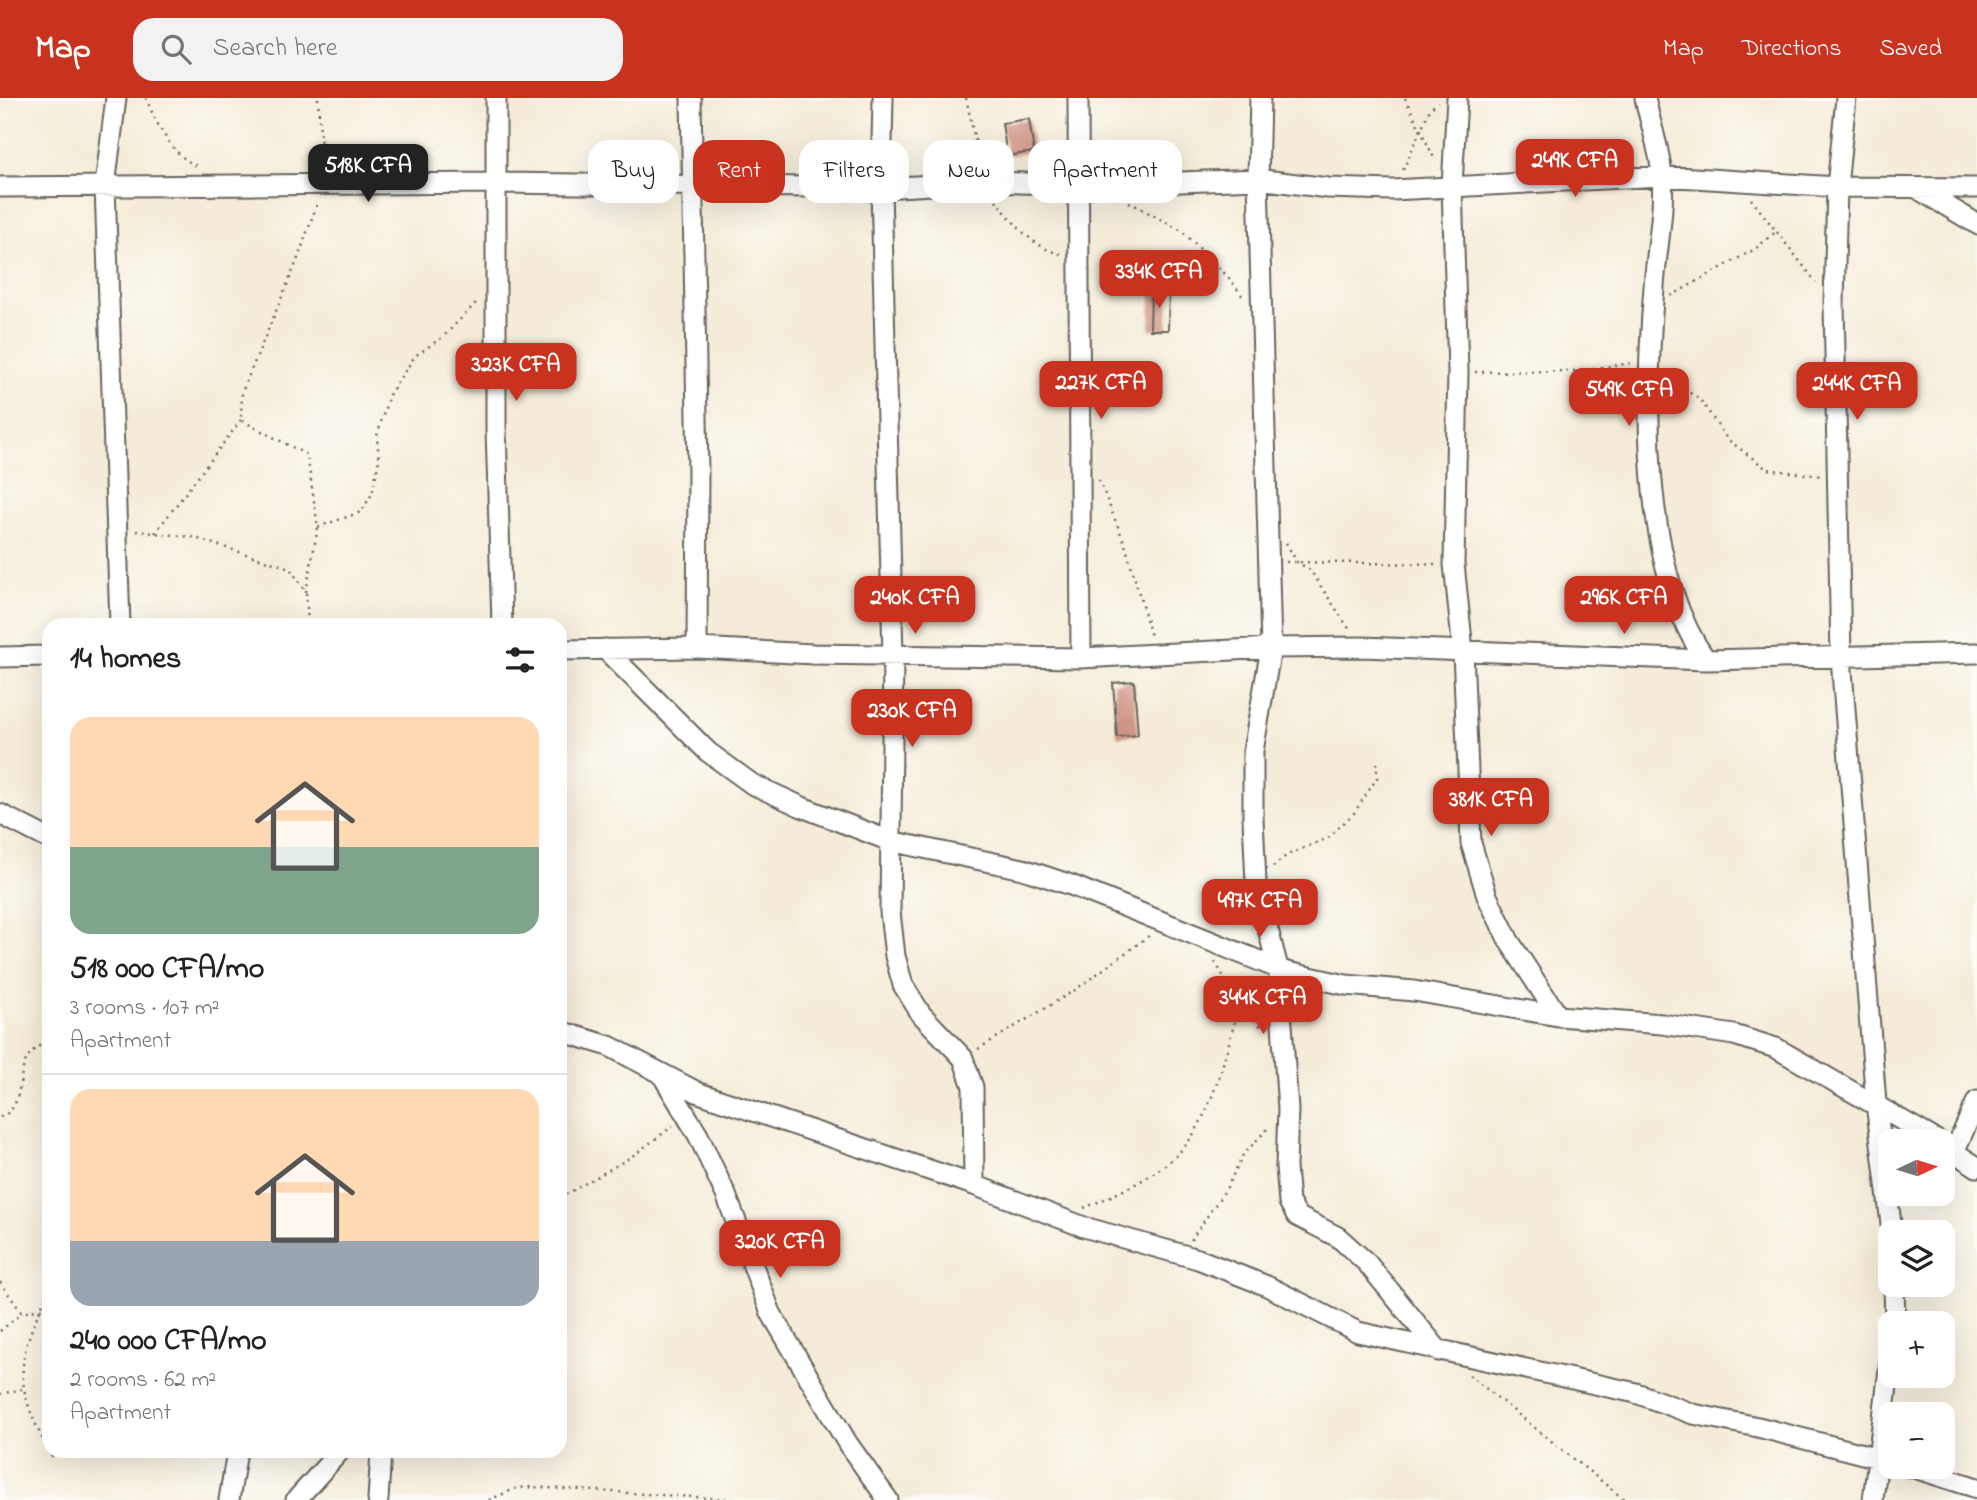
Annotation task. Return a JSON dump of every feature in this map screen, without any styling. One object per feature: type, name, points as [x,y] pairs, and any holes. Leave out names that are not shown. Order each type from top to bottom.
[{"type":"street","points":[[117,98],[104,186],[120,618]]},
{"type":"street","points":[[496,98],[496,428],[502,618]]},
{"type":"street","points":[[691,98],[698,472],[697,648]]},
{"type":"street","points":[[882,140],[883,98]]},
{"type":"street","points":[[1078,98],[1078,140]]},
{"type":"street","points":[[1260,98],[1258,179],[1271,648],[1253,751],[1256,883],[1278,968],[1288,1109],[1289,1202],[1297,1216],[1338,1237],[1367,1263],[1439,1351]]},
{"type":"street","points":[[1457,98],[1452,186],[1458,371],[1454,564],[1463,651],[1471,843],[1487,896],[1503,929],[1558,1016]]},
{"type":"street","points":[[1644,98],[1662,176],[1650,360],[1650,464],[1660,531],[1679,613],[1691,639],[1706,660]]},
{"type":"street","points":[[1846,98],[1837,187],[1834,303],[1841,658],[1876,1103],[1891,1220]]},
{"type":"street","points":[[1182,182],[1258,179],[1328,188],[1392,190],[1662,176],[1837,187],[1977,188]]},
{"type":"street","points":[[909,186],[1028,182]]},
{"type":"street","points":[[0,187],[497,183],[799,187]]},
{"type":"street","points":[[1917,189],[1977,225]]},
{"type":"street","points":[[881,203],[893,656],[890,912],[895,956],[903,985],[921,1014],[963,1058],[973,1087],[974,1185]]},
{"type":"street","points":[[1078,203],[1082,460],[1081,658]]},
{"type":"street","points":[[567,650],[697,648],[893,656],[1081,658],[1271,648],[1362,647],[1706,660],[1977,653]]},
{"type":"street","points":[[605,649],[708,752],[752,784],[802,807],[890,841],[1023,869],[1168,922],[1278,968],[1346,985],[1415,991],[1558,1016],[1662,1024],[1734,1035],[1776,1048],[1920,1129]]},
{"type":"street","points":[[0,657],[42,656]]},
{"type":"street","points":[[0,814],[42,835]]},
{"type":"street","points":[[567,1033],[609,1046],[699,1093],[974,1185],[1060,1218],[1181,1255],[1267,1286],[1358,1332],[1636,1393],[1693,1414],[1878,1458]]},
{"type":"street","points":[[659,1071],[689,1119],[726,1195],[771,1313],[848,1444],[888,1500]]},
{"type":"street","points":[[1955,1135],[1977,1101]]},
{"type":"street","points":[[1955,1146],[1977,1147]]},
{"type":"street","points":[[1955,1151],[1977,1167]]},
{"type":"street","points":[[229,1500],[236,1458]]},
{"type":"street","points":[[296,1500],[335,1458]]},
{"type":"street","points":[[378,1500],[381,1458]]},
{"type":"street","points":[[1873,1500],[1879,1479]]},
{"type":"street","points":[[1949,1479],[1977,1488]]},
{"type":"path","points":[[146,98],[167,140],[187,162],[208,171]]},
{"type":"path","points":[[155,533],[241,420],[242,392],[297,261],[323,184],[318,98]]},
{"type":"path","points":[[1405,98],[1420,132],[1452,186]]},
{"type":"path","points":[[1392,190],[1430,109],[1443,98]]},
{"type":"path","points":[[1734,180],[1778,230],[1798,261],[1834,303]]},
{"type":"path","points":[[1130,203],[1182,230],[1230,279],[1261,323]]},
{"type":"path","points":[[1652,315],[1676,291],[1755,249],[1778,230]]},
{"type":"path","points":[[318,527],[361,512],[372,495],[379,460],[377,436],[390,395],[415,356],[443,336],[496,286]]},
{"type":"path","points":[[1458,371],[1577,371],[1650,360],[1679,387],[1699,398],[1727,439],[1767,469],[1838,476]]},
{"type":"path","points":[[241,420],[307,455],[318,527],[306,592],[308,618]]},
{"type":"path","points":[[1082,460],[1103,485],[1125,544],[1157,656]]},
{"type":"path","points":[[116,528],[192,537],[290,568],[306,592]]},
{"type":"path","points":[[1285,542],[1297,562],[1310,570],[1362,647]]},
{"type":"path","points":[[1268,561],[1454,564]]},
{"type":"path","points":[[1256,883],[1287,855],[1328,838],[1354,813],[1377,779],[1377,763]]},
{"type":"path","points":[[963,1058],[1075,990],[1168,922]]},
{"type":"path","points":[[1198,935],[1240,1003],[1285,1053]]},
{"type":"path","points":[[1060,1218],[1119,1193],[1159,1168],[1190,1139],[1212,1097],[1240,1003]]},
{"type":"path","points":[[0,1117],[7,1115],[17,1102],[25,1062],[33,1049],[42,1044]]},
{"type":"path","points":[[1181,1255],[1226,1189],[1243,1154],[1288,1109]]},
{"type":"path","points":[[567,1194],[631,1157],[669,1128],[689,1119]]},
{"type":"path","points":[[0,1282],[22,1313]]},
{"type":"path","points":[[42,1305],[28,1336],[22,1390],[42,1438]]},
{"type":"path","points":[[0,1331],[22,1313],[40,1309]]},
{"type":"path","points":[[1461,1368],[1625,1500]]},
{"type":"path","points":[[0,1394],[22,1390]]},
{"type":"path","points":[[489,1500],[517,1489],[533,1487],[741,1500]]},
{"type":"building","points":[[1029,119],[1032,140],[1028,140],[1028,153],[1014,155],[1014,140],[1005,140],[1002,123]]},
{"type":"building","points":[[1151,289],[1169,290],[1168,330],[1150,330]]},
{"type":"building","points":[[1134,681],[1138,735],[1117,737],[1113,683]]}]
